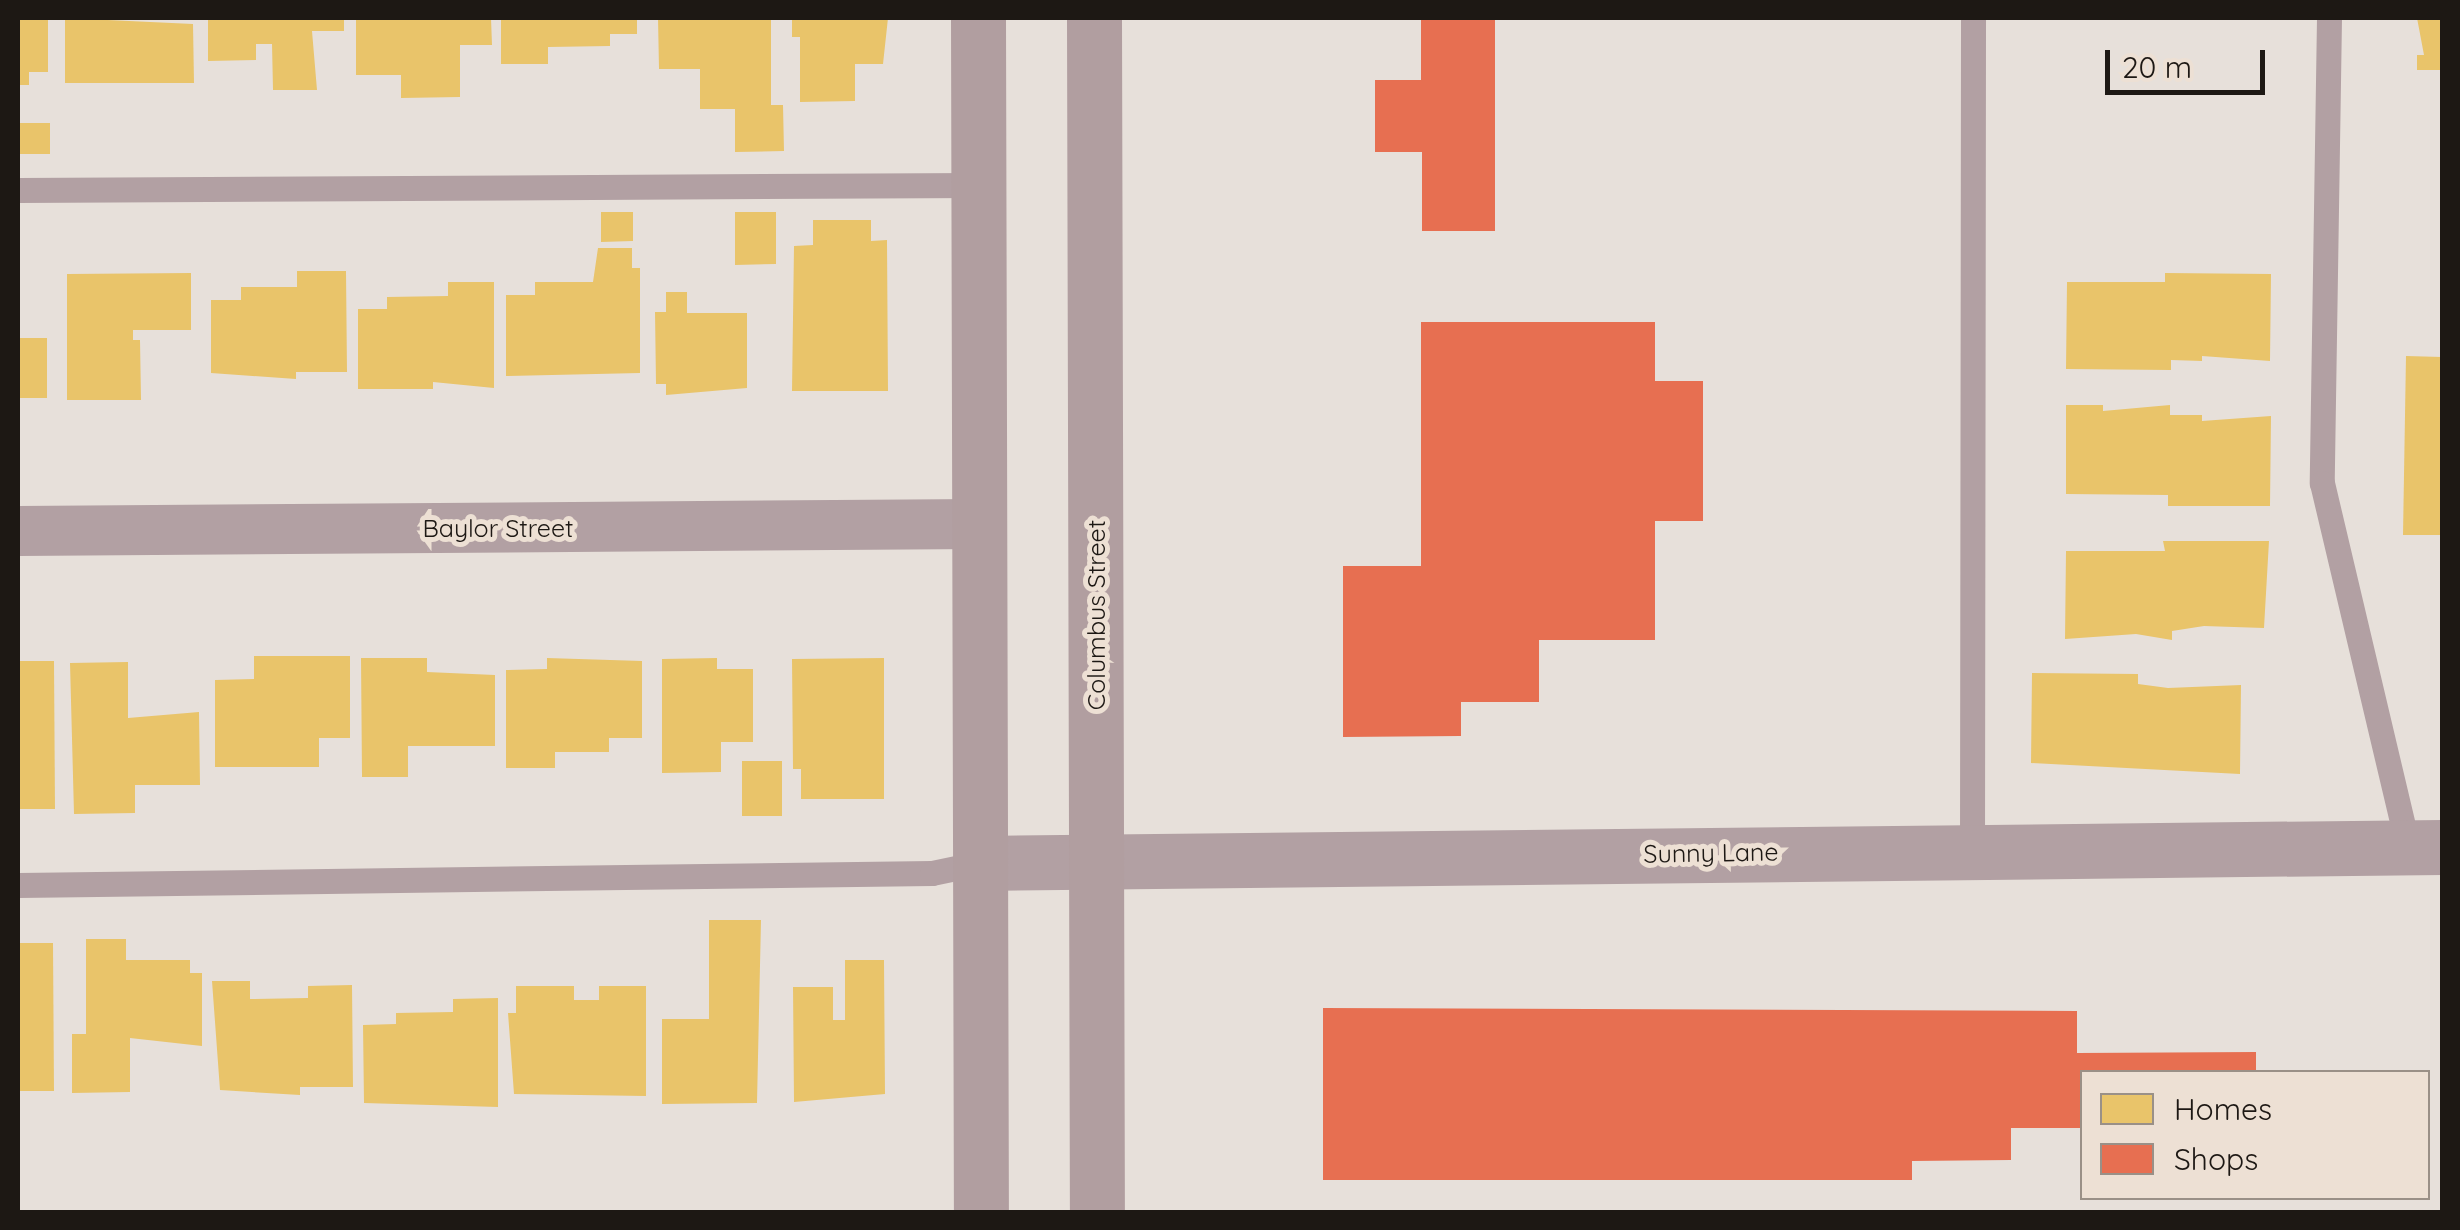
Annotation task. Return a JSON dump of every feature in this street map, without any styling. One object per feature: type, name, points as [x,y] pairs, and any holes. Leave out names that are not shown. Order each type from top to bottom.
[{"type":"main road","points":[[978,18],[981,1212]]},
{"type":"main road","name":"Columbus Street","points":[[1094,18],[1097,1212]]},
{"type":"street","name":"Baylor Street","points":[[18,532],[980,524]]},
{"type":"street","name":"Sunny Lane","points":[[980,862],[2425,847]]},
{"type":"lane","points":[[1972,850],[1973,18]]},
{"type":"lane","points":[[2329,18],[2322,483],[2425,847]]},
{"type":"lane","points":[[18,190],[978,184]]},
{"type":"lane","points":[[18,885],[932,873],[980,862]]},
{"type":"building: Homes","points":[[18,18],[48,18],[48,72],[29,72],[29,85],[18,85]]},
{"type":"building: Homes","points":[[65,18],[193,24],[194,83],[65,83]]},
{"type":"building: Homes","points":[[208,18],[344,18],[344,31],[312,31],[317,90],[273,90],[272,44],[256,44],[256,60],[208,61]]},
{"type":"building: Homes","points":[[356,18],[491,18],[492,45],[460,45],[460,97],[401,98],[401,75],[356,75]]},
{"type":"building: Homes","points":[[501,18],[637,18],[637,34],[610,34],[610,46],[548,47],[548,64],[501,64]]},
{"type":"building: Homes","points":[[658,18],[771,18],[771,105],[783,105],[784,151],[735,152],[735,109],[700,109],[700,69],[659,69]]},
{"type":"building: Homes","points":[[792,18],[888,18],[883,64],[855,64],[855,101],[800,102],[800,37],[792,37]]},
{"type":"building: Homes","points":[[2417,18],[2442,18],[2442,70],[2417,70],[2417,55],[2424,55]]},
{"type":"building: Homes","points":[[18,123],[50,123],[50,154],[18,154]]},
{"type":"building: Homes","points":[[601,212],[633,212],[633,241],[601,242]]},
{"type":"building: Homes","points":[[735,212],[776,212],[776,264],[735,265]]},
{"type":"building: Homes","points":[[813,220],[871,220],[871,241],[887,240],[888,391],[792,391],[794,246],[813,245]]},
{"type":"building: Homes","points":[[598,248],[632,248],[632,268],[640,268],[640,373],[506,376],[506,295],[535,295],[535,282],[593,282]]},
{"type":"building: Homes","points":[[297,271],[346,271],[347,372],[296,372],[296,379],[211,373],[211,300],[241,300],[241,287],[297,287]]},
{"type":"building: Homes","points":[[191,273],[191,330],[133,330],[133,340],[140,340],[141,400],[67,400],[67,274]]},
{"type":"building: Homes","points":[[2165,273],[2271,274],[2270,361],[2202,356],[2202,361],[2171,360],[2171,370],[2066,369],[2067,282],[2165,282]]},
{"type":"building: Homes","points":[[448,282],[494,282],[494,388],[433,382],[433,389],[358,389],[358,309],[387,309],[387,297],[448,296]]},
{"type":"building: Homes","points":[[666,292],[687,292],[687,313],[747,313],[747,388],[666,395],[666,384],[656,384],[655,312],[666,312]]},
{"type":"building: Homes","points":[[18,338],[47,338],[47,398],[18,398]]},
{"type":"building: Homes","points":[[2406,356],[2442,357],[2442,535],[2403,535]]},
{"type":"building: Homes","points":[[2066,405],[2103,405],[2103,411],[2170,405],[2170,415],[2202,415],[2202,421],[2271,416],[2270,506],[2168,506],[2168,495],[2066,494]]},
{"type":"building: Homes","points":[[2163,541],[2269,541],[2264,628],[2204,626],[2172,631],[2172,640],[2136,634],[2065,639],[2066,551],[2165,551]]},
{"type":"building: Homes","points":[[254,656],[350,656],[350,738],[319,738],[319,767],[215,767],[215,680],[254,679]]},
{"type":"building: Homes","points":[[361,658],[427,658],[427,672],[495,675],[495,746],[408,746],[408,777],[362,777]]},
{"type":"building: Homes","points":[[547,658],[642,661],[642,738],[609,738],[609,752],[555,752],[555,768],[506,768],[506,670],[547,669]]},
{"type":"building: Homes","points":[[717,658],[717,669],[753,669],[753,742],[721,742],[721,772],[662,773],[662,659]]},
{"type":"building: Homes","points":[[884,658],[884,799],[801,799],[801,769],[793,769],[792,659]]},
{"type":"building: Homes","points":[[18,661],[54,661],[55,809],[18,809]]},
{"type":"building: Homes","points":[[128,662],[128,718],[199,712],[200,785],[135,785],[135,813],[74,814],[70,663]]},
{"type":"building: Homes","points":[[2032,673],[2138,674],[2138,684],[2168,688],[2241,685],[2240,774],[2031,763]]},
{"type":"building: Homes","points":[[742,761],[782,761],[782,816],[742,816]]},
{"type":"building: Homes","points":[[709,920],[761,920],[757,1103],[662,1104],[662,1019],[709,1019]]},
{"type":"building: Homes","points":[[86,939],[126,939],[126,960],[190,960],[190,973],[202,973],[202,1046],[130,1038],[130,1092],[72,1093],[72,1034],[86,1034]]},
{"type":"building: Homes","points":[[18,943],[53,943],[54,1091],[18,1091]]},
{"type":"building: Homes","points":[[845,960],[884,960],[885,1094],[794,1102],[793,987],[833,987],[833,1020],[845,1020]]},
{"type":"building: Homes","points":[[212,981],[250,981],[250,999],[308,998],[308,986],[352,985],[353,1087],[300,1087],[300,1095],[220,1090]]},
{"type":"building: Homes","points":[[516,986],[574,986],[574,1000],[599,1000],[599,986],[646,986],[646,1096],[514,1094],[508,1013],[516,1013]]},
{"type":"building: Homes","points":[[498,998],[498,1107],[364,1103],[363,1025],[396,1024],[396,1013],[453,1012],[453,999]]},
{"type":"building: Shops","points":[[1421,18],[1495,18],[1495,231],[1422,231],[1422,152],[1375,152],[1375,80],[1421,80]]},
{"type":"building: Shops","points":[[1421,322],[1655,322],[1655,381],[1703,381],[1703,521],[1655,521],[1655,640],[1539,640],[1539,702],[1461,702],[1461,736],[1343,737],[1343,566],[1421,566]]},
{"type":"building: Shops","points":[[1323,1008],[2077,1011],[2077,1053],[2256,1052],[2256,1070],[2080,1070],[2080,1128],[2011,1128],[2011,1160],[1912,1161],[1912,1180],[1323,1180]]}]
